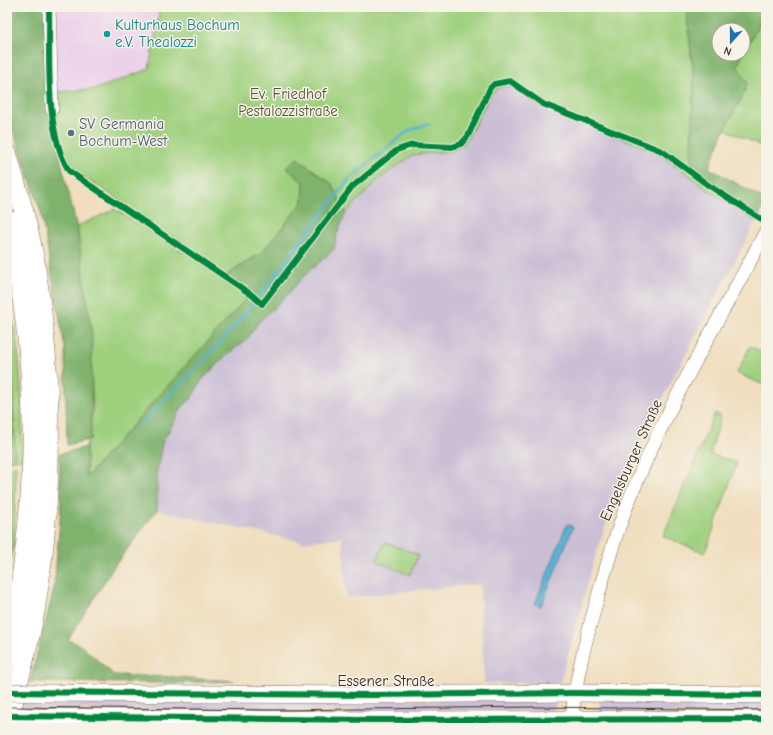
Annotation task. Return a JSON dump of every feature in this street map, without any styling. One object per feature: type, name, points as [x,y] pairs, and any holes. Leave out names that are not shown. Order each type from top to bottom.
[{"type":"highway","points":[[7,153],[36,267],[48,359],[49,484],[42,560],[35,612],[22,671],[7,726]]},
{"type":"highway","points":[[7,219],[25,313],[32,404],[32,484],[28,529],[19,602],[7,658]]},
{"type":"highway","points":[[7,284],[12,295],[18,319],[24,394],[32,404]]},
{"type":"main road","name":"Essener Straße","points":[[7,692],[369,695],[574,693],[766,695]]},
{"type":"main road","points":[[7,716],[766,719]]},
{"type":"street","points":[[49,7],[52,109]]},
{"type":"street","name":"Engelsburger Straße","points":[[572,719],[574,693],[604,573],[628,502],[682,388],[766,231]]},
{"type":"shaded area","points":[[51,7],[160,7],[149,69],[96,89],[55,92]]},
{"type":"shaded area","points":[[507,86],[516,89],[538,105],[659,153],[707,189],[756,221],[645,432],[612,507],[594,560],[560,683],[484,683],[480,584],[347,597],[342,537],[304,542],[157,510],[157,471],[162,443],[182,407],[191,399],[202,380],[222,359],[247,339],[258,323],[301,279],[334,249],[337,234],[346,213],[379,179],[413,155],[432,154],[462,146],[491,94],[500,87]]},
{"type":"shaded area","points":[[599,698],[766,702],[766,712],[599,714]]},
{"type":"shaded area","points":[[7,700],[555,700],[555,709],[552,711],[474,710],[331,712],[7,709]]},
{"type":"green space","points":[[7,7],[45,7],[50,115],[77,228],[92,334],[91,439],[67,445],[65,349],[41,212],[7,113]]},
{"type":"green space","name":"Ev. Friedhof Pestalozzistraße","points":[[160,7],[686,7],[694,79],[691,145],[692,170],[759,216],[756,221],[707,189],[659,153],[538,105],[516,89],[507,86],[500,87],[491,94],[462,146],[451,151],[413,155],[379,179],[346,213],[332,184],[297,158],[304,183],[303,202],[262,252],[227,275],[118,199],[71,169],[63,157],[55,116],[55,92],[96,89],[149,69]]},
{"type":"green space","points":[[686,7],[766,7],[766,11],[751,39],[751,22],[711,22],[711,62],[739,62],[737,66],[747,82],[745,91],[725,129],[709,168],[766,200],[759,216],[692,170],[691,145],[694,79]]},
{"type":"green space","points":[[766,11],[766,148],[725,129],[745,91],[747,83],[737,66],[739,62],[751,62],[751,39]]},
{"type":"green space","points":[[297,158],[332,184],[346,213],[337,234],[334,249],[301,279],[258,323],[247,339],[222,359],[202,380],[191,399],[182,407],[162,443],[157,471],[157,510],[113,568],[68,640],[80,645],[114,675],[234,681],[176,683],[30,682],[54,589],[61,508],[59,454],[86,447],[86,477],[251,293],[227,275],[262,252],[303,202],[304,183],[286,168]]},
{"type":"green space","points":[[115,209],[198,261],[248,297],[86,478],[86,447],[93,409],[88,305],[80,258],[78,226]]},
{"type":"green space","points":[[7,300],[16,337],[20,378],[22,459],[15,460],[13,389],[7,346]]},
{"type":"green space","points":[[7,346],[13,389],[15,460],[7,462]]},
{"type":"green space","points":[[750,346],[766,354],[766,386],[737,373]]},
{"type":"green space","points":[[715,413],[721,416],[710,454],[737,463],[705,553],[663,536]]},
{"type":"green space","points":[[16,466],[14,544],[7,576],[7,468]]},
{"type":"green space","points":[[385,542],[418,555],[410,575],[377,561]]},
{"type":"green space","points":[[16,726],[71,726],[72,728],[15,728]]},
{"type":"water","points":[[567,524],[573,527],[541,606],[535,604]]},
{"type":"waterway","points":[[140,425],[218,345],[254,303],[349,179],[408,131],[430,123]]},
{"type":"tram line","points":[[7,707],[272,710],[540,707],[766,710]]},
{"type":"cycle path","points":[[49,7],[49,69],[52,114],[55,135],[61,154],[69,171],[252,295],[262,304],[352,187],[397,150],[412,145],[452,147],[461,144],[468,136],[490,88],[494,84],[510,81],[543,104],[662,151],[708,185],[766,222]]},
{"type":"cycle path","points":[[7,692],[369,695],[574,693],[766,695]]},
{"type":"cycle path","points":[[7,716],[373,720],[766,719]]},
{"type":"place","name":"Kulturhaus Bochum e.V. Thealozzi","points":[[107,34]]},
{"type":"place","name":"SV Germania Bochum-West","points":[[71,133]]}]
